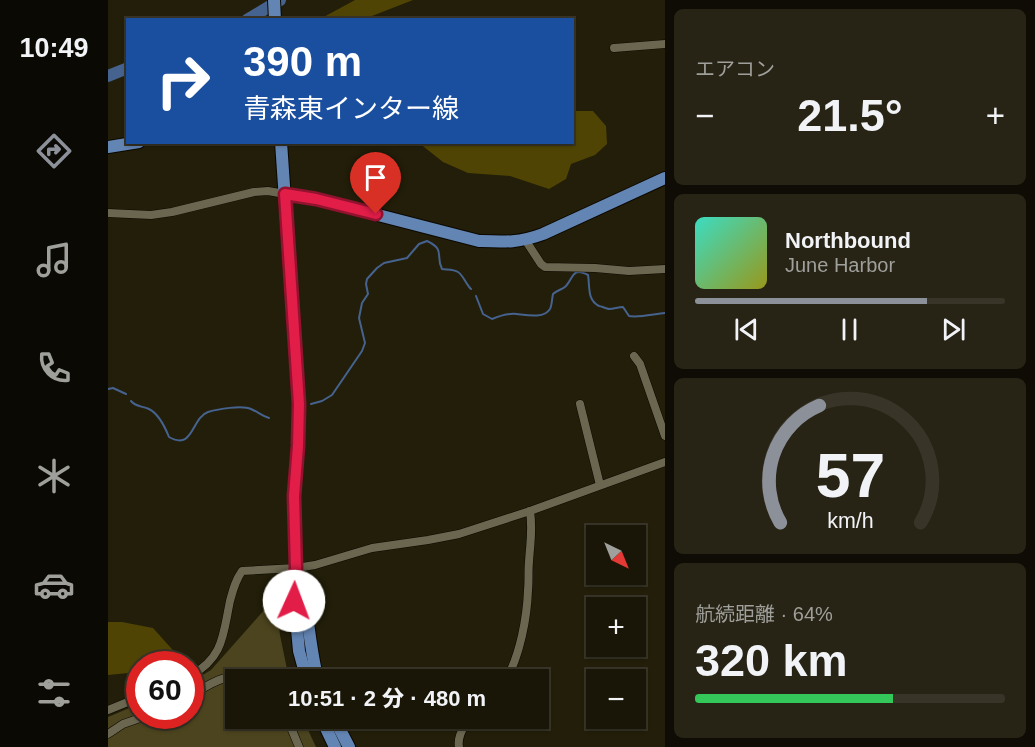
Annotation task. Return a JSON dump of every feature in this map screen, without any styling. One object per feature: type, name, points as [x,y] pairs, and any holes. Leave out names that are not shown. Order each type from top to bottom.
[{"type":"main road","points":[[274,0],[275,18]]},
{"type":"main road","points":[[108,147],[127,144]]},
{"type":"main road","points":[[281,144],[299,404],[294,496],[296,568],[293,585],[299,651],[304,669]]},
{"type":"main road","points":[[285,194],[316,199],[479,241],[504,242],[526,240],[543,234],[664,178]]},
{"type":"main road","points":[[296,568],[302,584],[315,669]]},
{"type":"main road","points":[[326,729],[335,747]]},
{"type":"main road","points":[[340,729],[349,747]]},
{"type":"street","points":[[614,48],[664,44]]},
{"type":"street","points":[[108,213],[161,214],[254,192],[268,191],[285,194]]},
{"type":"street","points":[[526,240],[546,267],[629,271],[664,269]]},
{"type":"street","points":[[634,356],[640,363],[664,436]]},
{"type":"street","points":[[580,404],[600,485]]},
{"type":"street","points":[[204,668],[217,653],[221,644],[233,585],[242,572],[320,564],[372,548],[459,534],[530,512],[664,462]]},
{"type":"street","points":[[511,669],[523,630],[528,592],[528,563],[532,528],[530,512]]},
{"type":"street","points":[[204,687],[215,680],[225,678]]},
{"type":"street","points":[[108,710],[126,703]]},
{"type":"street","points":[[108,734],[126,723]]},
{"type":"street","points":[[292,729],[299,747]]},
{"type":"street","points":[[459,747],[458,743],[463,729]]},
{"type":"shaded area","points":[[355,0],[413,0],[370,18],[322,18]]},
{"type":"shaded area","points":[[574,111],[593,111],[606,126],[607,144],[595,155],[571,164],[566,179],[549,189],[510,176],[468,173],[443,162],[420,144],[574,144]]},
{"type":"shaded area","points":[[273,602],[276,603],[287,669],[225,669],[225,729],[308,729],[316,747],[108,747],[108,717],[126,709],[126,729],[204,729],[204,674],[211,670]]},
{"type":"shaded area","points":[[108,622],[122,622],[153,628],[174,651],[126,651],[126,673],[108,675]]},
{"type":"waterway","points":[[250,18],[280,0]]},
{"type":"waterway","points":[[108,76],[126,69]]},
{"type":"waterway","points":[[311,404],[332,395],[362,351],[365,343],[359,318],[362,303],[368,294],[367,279],[377,268],[384,263],[407,258],[419,244],[427,241],[438,250],[442,269],[458,272],[471,289]]},
{"type":"waterway","points":[[476,296],[483,314],[492,319],[511,314],[544,314],[550,309],[553,294],[569,283],[574,274],[579,272],[588,275],[592,300],[599,306],[609,309],[623,307],[629,316],[665,313]]},
{"type":"waterway","points":[[108,389],[113,388],[126,394]]},
{"type":"waterway","points":[[131,401],[153,411],[169,437],[177,440],[188,437],[202,415],[212,411],[242,407],[269,418]]},
{"type":"route","points":[[294,601],[293,585],[296,568],[294,496],[299,404],[285,194],[376,214]]}]
